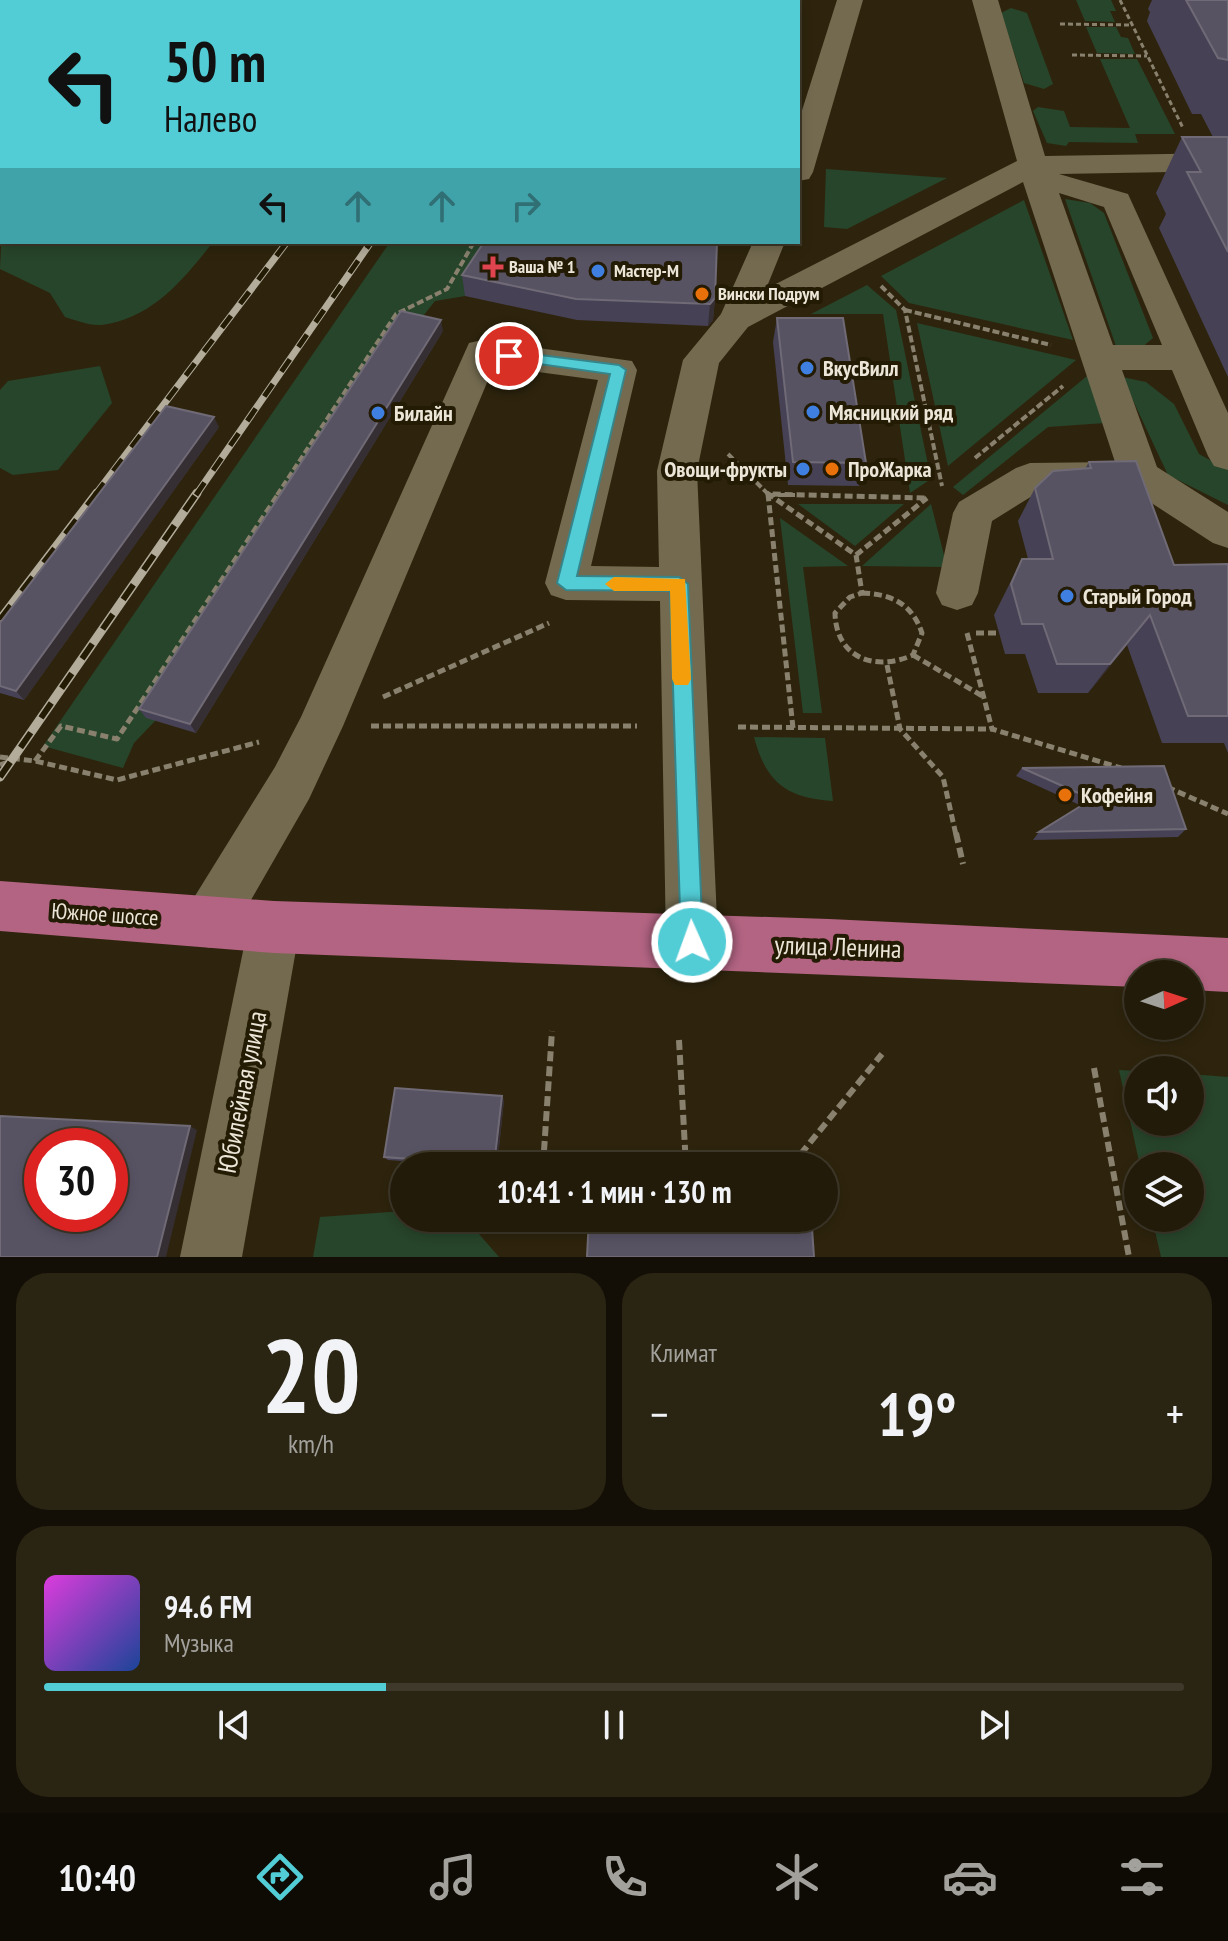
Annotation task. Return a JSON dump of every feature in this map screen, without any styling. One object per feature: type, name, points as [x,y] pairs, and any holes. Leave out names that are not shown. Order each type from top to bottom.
[{"type":"main road","name":"Южное шоссе","points":[[0,906],[209,922]]},
{"type":"main road","name":"улица Ленина","points":[[209,922],[1228,965]]},
{"type":"street","points":[[800,166],[850,0]]},
{"type":"street","points":[[985,0],[1035,171],[1140,476]]},
{"type":"street","points":[[736,319],[1035,171],[1228,162]]},
{"type":"street","points":[[1035,171],[1117,201],[1228,456]]},
{"type":"street","points":[[692,942],[677,471],[701,360],[736,319],[768,244]]},
{"type":"street","points":[[209,922],[292,783],[320,726],[482,352],[619,370],[566,583],[679,584]]},
{"type":"street","points":[[1099,357],[1187,358]]},
{"type":"street","points":[[957,593],[973,513],[1030,478],[1140,476],[1228,532]]},
{"type":"street","name":"Юбилейная улица","points":[[211,1257],[274,927]]},
{"type":"path","points":[[1120,0],[1188,139]]},
{"type":"path","points":[[1060,24],[1131,25]]},
{"type":"path","points":[[1072,55],[1147,56]]},
{"type":"path","points":[[35,761],[61,726],[117,739],[396,314],[447,289],[473,244]]},
{"type":"path","points":[[875,279],[905,310],[942,486],[973,513]]},
{"type":"path","points":[[905,310],[1099,357]]},
{"type":"path","points":[[724,450],[768,494],[856,555],[862,593]]},
{"type":"path","points":[[768,494],[926,498]]},
{"type":"path","points":[[768,494],[793,728]]},
{"type":"path","points":[[862,593],[890,596],[912,611],[922,633],[913,655],[887,665],[857,659],[836,638],[835,613],[850,597],[862,593]]},
{"type":"path","points":[[957,593],[992,729]]},
{"type":"path","points":[[0,757],[35,761],[117,780],[320,726],[562,617]]},
{"type":"path","points":[[968,633],[999,633]]},
{"type":"path","points":[[913,655],[985,698]]},
{"type":"path","points":[[887,665],[900,729],[943,777],[963,864]]},
{"type":"path","points":[[320,726],[642,726]]},
{"type":"path","points":[[738,727],[992,729],[1125,770]]},
{"type":"path","points":[[0,765],[12,760]]},
{"type":"path","points":[[1165,786],[1228,814]]},
{"type":"path","points":[[544,1152],[552,1031]]},
{"type":"path","points":[[679,1040],[685,1152]]},
{"type":"path","points":[[802,1152],[882,1054]]},
{"type":"path","points":[[1094,1068],[1129,1257]]},
{"type":"green space","points":[[1076,0],[1111,0],[1116,11],[1110,11],[1115,22],[1085,21]]},
{"type":"green space","points":[[1011,8],[1027,13],[1053,84],[1044,89],[1024,83],[1001,13]]},
{"type":"green space","points":[[1086,27],[1116,27],[1121,37],[1128,38],[1135,54],[1097,53]]},
{"type":"green space","points":[[1100,59],[1137,59],[1175,134],[1135,134],[1138,143],[1069,142],[1066,146],[1047,143],[1033,111],[1038,107],[1064,111],[1070,127],[1130,128]]},
{"type":"green space","points":[[826,169],[947,178],[847,229],[824,227]]},
{"type":"green space","points":[[1065,199],[1090,203],[1104,213],[1153,338],[1141,348],[1117,349]]},
{"type":"green space","points":[[1024,200],[1073,340],[909,303],[881,276]]},
{"type":"green space","points":[[1,244],[211,244],[178,283],[151,306],[136,315],[101,325],[65,317],[50,293],[0,269]]},
{"type":"green space","points":[[389,244],[499,244],[465,296],[435,301],[416,325],[155,721],[134,743],[123,768],[43,746]]},
{"type":"green space","points":[[867,285],[896,310],[931,479],[910,493],[883,314],[811,314]]},
{"type":"green space","points":[[917,323],[1076,360],[948,466]]},
{"type":"green space","points":[[100,366],[112,403],[58,470],[13,475],[0,468],[0,390],[8,381]]},
{"type":"green space","points":[[1087,376],[1105,423],[1048,427],[963,495],[953,487]]},
{"type":"green space","points":[[1122,377],[1146,382],[1174,404],[1199,454],[1228,470],[1228,505],[1168,475]]},
{"type":"green space","points":[[798,504],[904,504],[855,546]]},
{"type":"green space","points":[[931,504],[947,567],[862,566]]},
{"type":"green space","points":[[780,518],[848,566],[803,567],[822,713],[803,713]]},
{"type":"green space","points":[[754,737],[825,738],[833,801],[803,796],[781,785],[765,766]]},
{"type":"green space","points":[[1119,1070],[1124,1070],[1124,1093]]},
{"type":"green space","points":[[1204,1075],[1228,1077],[1228,1257],[1161,1257],[1155,1232],[1204,1232],[1204,1152],[1137,1152],[1133,1136],[1204,1136]]},
{"type":"green space","points":[[390,1212],[390,1232],[477,1232],[499,1257],[313,1257],[320,1217]]},
{"type":"building","points":[[1186,0],[1228,0],[1228,60],[1218,58]]},
{"type":"building","points":[[1182,137],[1228,137],[1228,252],[1187,172],[1201,172]]},
{"type":"building","name":"Мастер-М","points":[[483,244],[717,244],[715,298],[710,304],[576,299],[462,275]]},
{"type":"building","points":[[401,311],[441,320],[190,724],[139,709]]},
{"type":"building","points":[[777,318],[843,318],[866,463],[793,462]]},
{"type":"building","points":[[166,406],[214,417],[16,691],[0,686],[0,623]]},
{"type":"building","points":[[1136,461],[1174,565],[1228,564],[1228,716],[1188,716],[1150,615],[1110,664],[1057,664],[1043,624],[1022,624],[1011,584],[1022,559],[1053,559],[1035,488],[1053,471],[1091,468],[1089,462]]},
{"type":"building","points":[[1164,766],[1186,829],[1039,832],[1092,799],[1022,768]]},
{"type":"building","points":[[395,1088],[502,1096],[496,1152],[390,1152],[390,1157],[384,1157]]},
{"type":"building","points":[[0,1116],[190,1126],[157,1257],[0,1257]]},
{"type":"building","points":[[588,1232],[812,1232],[814,1257],[587,1257]]},
{"type":"railway","points":[[95,495],[285,244]]},
{"type":"railway","points":[[196,495],[370,244]]},
{"type":"railway","points":[[0,620],[97,493]]},
{"type":"railway","points":[[0,777],[197,493]]},
{"type":"slow traffic","points":[[614,584],[679,584],[682,679]]},
{"type":"place","name":"Ваша № 1","points":[[493,267]]},
{"type":"place","name":"Мастер-М","points":[[598,271]]},
{"type":"place","name":"Вински Подрум","points":[[702,294]]},
{"type":"place","name":"ВкусВилл","points":[[807,368]]},
{"type":"place","name":"Мясницкий ряд","points":[[813,412]]},
{"type":"place","name":"Билайн","points":[[378,413]]},
{"type":"place","name":"Овощи-фрукты","points":[[803,469]]},
{"type":"place","name":"ПроЖарка","points":[[832,469]]},
{"type":"place","name":"Старый Город","points":[[1067,596]]},
{"type":"place","name":"Кофейня","points":[[1065,795]]},
{"type":"route","points":[[509,356],[619,370],[566,583],[679,584],[692,942]]}]
